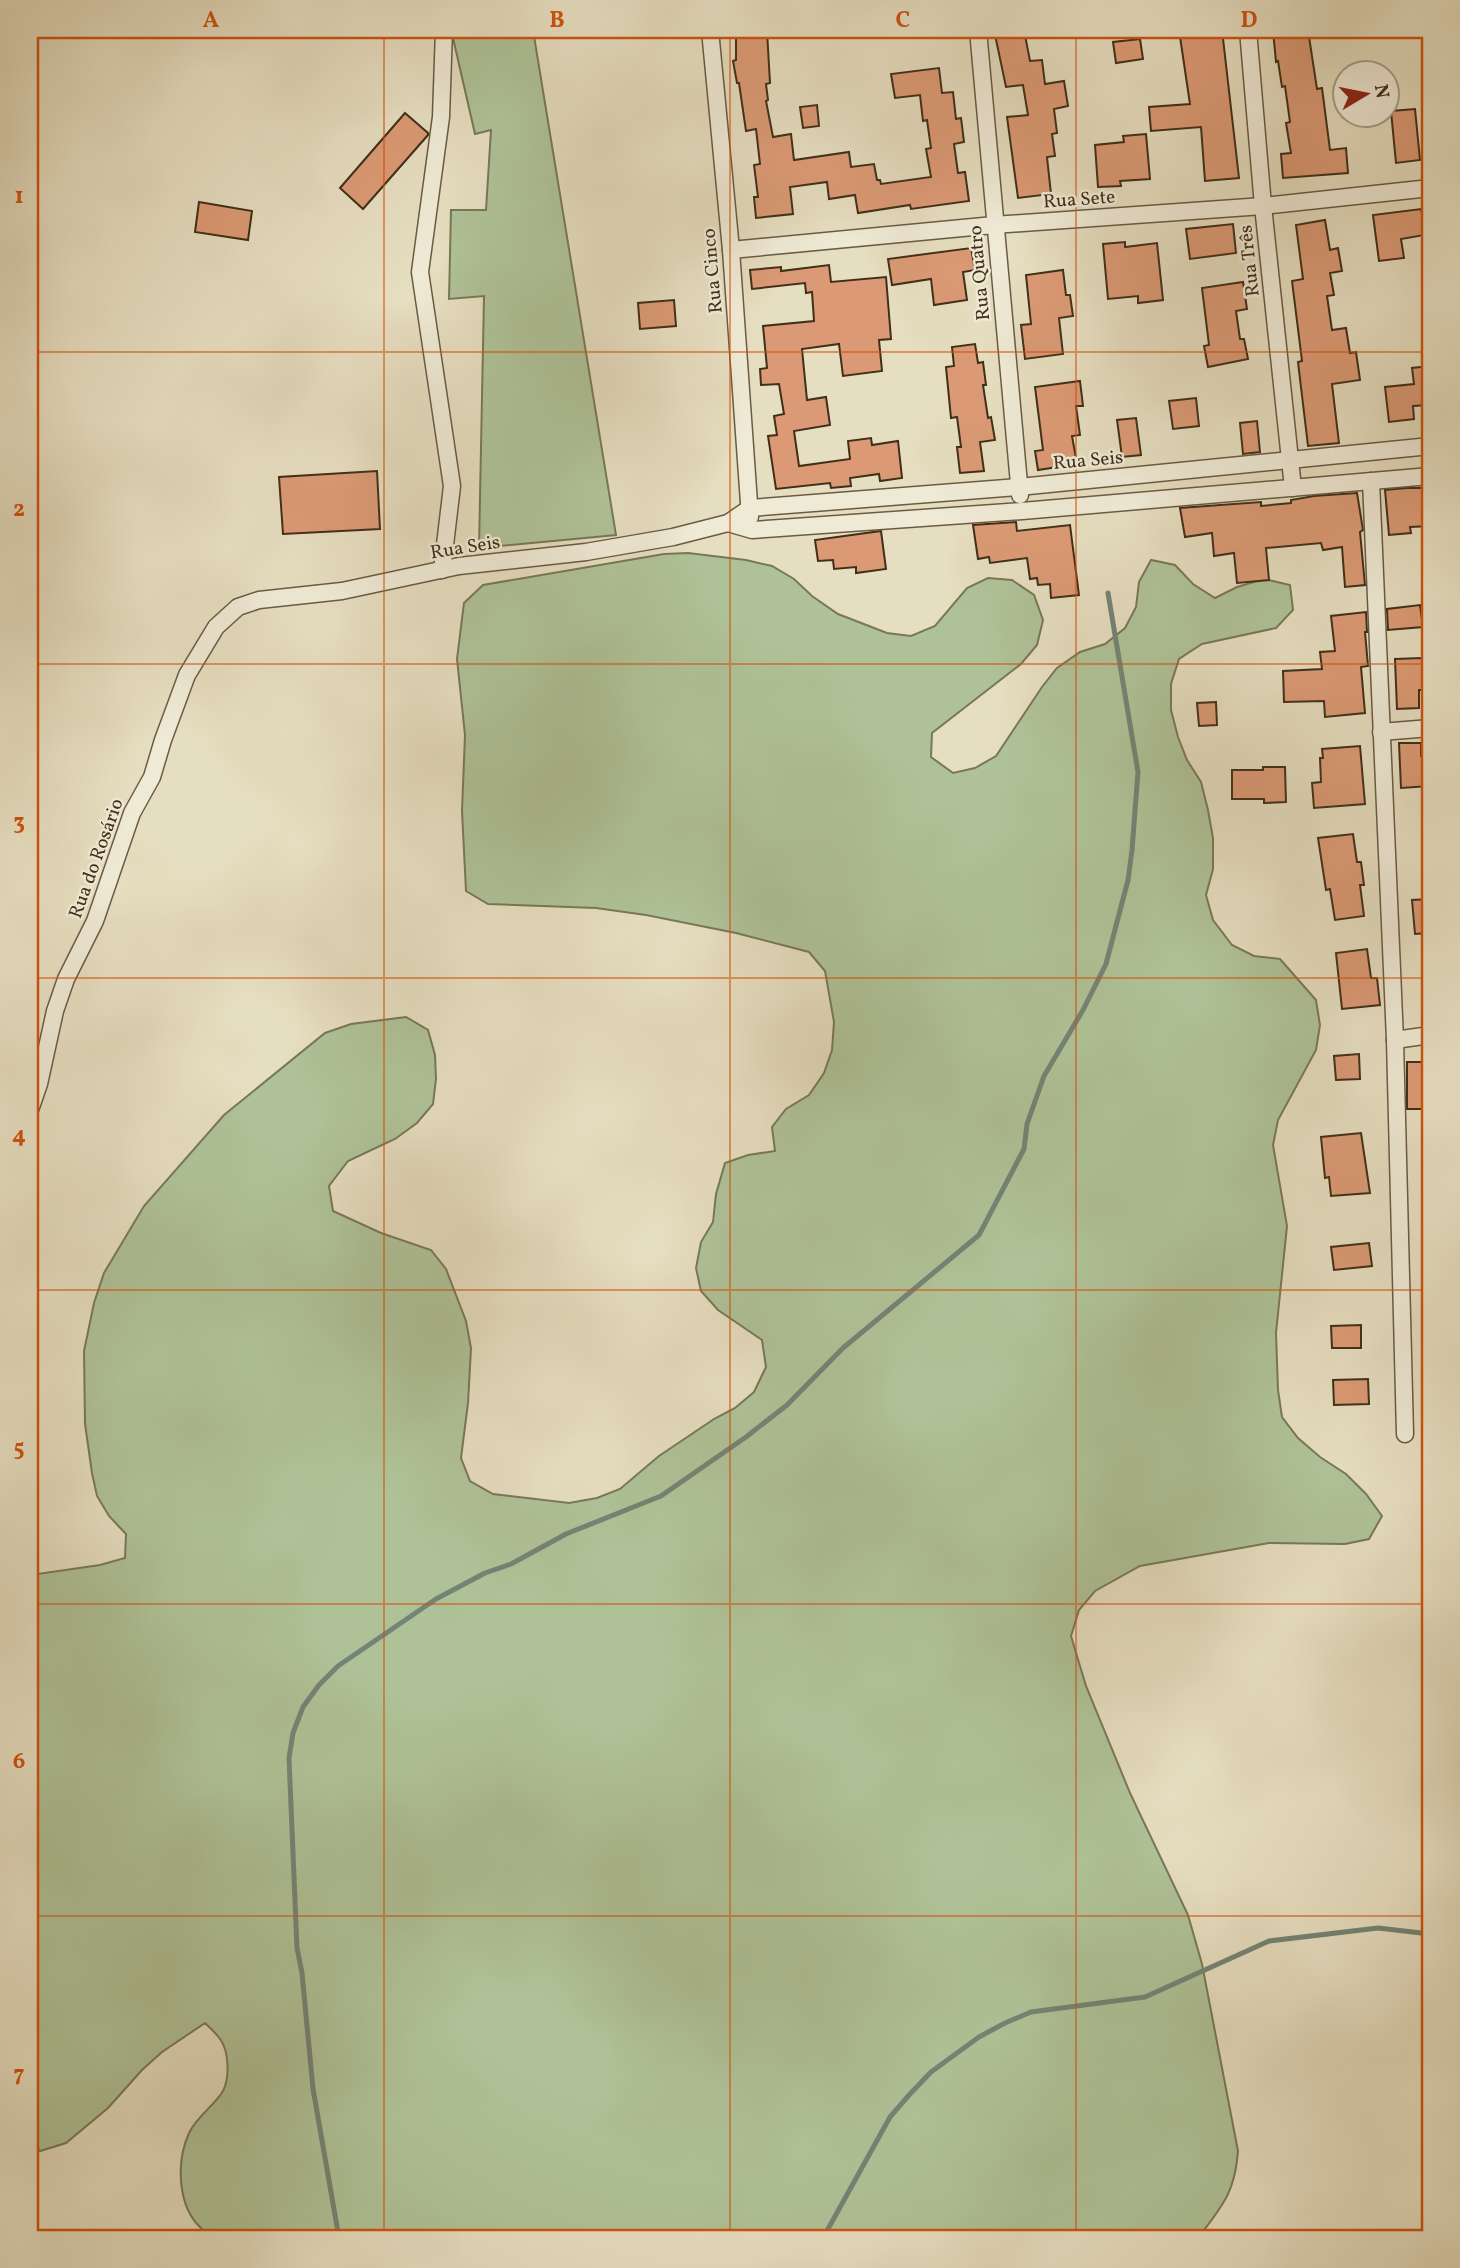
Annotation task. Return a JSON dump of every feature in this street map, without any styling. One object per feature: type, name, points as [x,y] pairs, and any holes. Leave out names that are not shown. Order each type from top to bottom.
[{"type":"street","points":[[442,570],[452,486],[419,272],[441,117],[444,30]]},
{"type":"street","name":"Rua Cinco","points":[[710,30],[731,250],[752,530]]},
{"type":"street","name":"Rua Quatro","points":[[978,30],[1022,511]]},
{"type":"street","name":"Rua Três","points":[[1248,30],[1263,206],[1293,488]]},
{"type":"street","name":"Rua Sete","points":[[731,250],[994,225],[1263,206],[1430,188]]},
{"type":"street","name":"Rua Seis","points":[[750,508],[1019,487],[1430,446]]},
{"type":"street","points":[[728,523],[752,530],[1022,511],[1430,476]]},
{"type":"street","points":[[1371,481],[1395,1040],[1405,1434]]},
{"type":"street","points":[[728,523],[750,508]]},
{"type":"street","name":"Rua Seis","points":[[216,627],[238,607],[259,600],[342,591],[442,570],[598,550],[673,537],[728,523]]},
{"type":"street","name":"Rua do Rosário","points":[[30,1110],[39,1084],[55,1010],[66,979],[95,921],[132,813],[152,776],[187,675],[216,627]]},
{"type":"street","points":[[1381,732],[1430,728]]},
{"type":"street","points":[[1395,1040],[1430,1035]]},
{"type":"green space","points":[[506,30],[533,30],[616,535],[479,548],[484,296],[449,299],[451,210],[486,210],[491,130],[475,134],[453,38]]},
{"type":"green space","points":[[688,553],[772,566],[794,579],[838,614],[887,633],[911,636],[935,626],[967,588],[988,578],[1012,580],[1034,595],[1043,620],[1037,645],[1021,664],[932,733],[931,757],[953,773],[975,768],[996,756],[1057,668],[1080,652],[1105,644],[1125,628],[1136,607],[1139,582],[1151,560],[1175,565],[1193,584],[1215,598],[1237,587],[1264,579],[1290,585],[1293,610],[1276,628],[1202,644],[1179,659],[1171,684],[1171,710],[1187,760],[1201,782],[1208,810],[1213,838],[1213,869],[1206,895],[1213,920],[1232,945],[1254,956],[1280,959],[1316,1000],[1320,1025],[1316,1050],[1278,1120],[1273,1145],[1287,1226],[1276,1333],[1282,1417],[1298,1438],[1346,1474],[1366,1494],[1382,1516],[1369,1539],[1345,1544],[1269,1543],[1140,1566],[1095,1591],[1079,1610],[1071,1636],[1086,1686],[1130,1793],[1188,1915],[1202,1964],[1238,2151],[1234,2178],[1226,2198],[1198,2238],[227,2238],[205,2231],[194,2220],[183,2197],[181,2184],[182,2157],[189,2133],[220,2096],[227,2079],[228,2064],[223,2044],[205,2023],[162,2052],[108,2108],[66,2143],[40,2151],[30,2139],[30,1575],[100,1565],[125,1558],[126,1534],[109,1516],[97,1496],[85,1424],[84,1351],[94,1303],[104,1273],[144,1206],[224,1115],[325,1033],[351,1024],[406,1017],[428,1030],[435,1055],[433,1104],[417,1123],[395,1139],[348,1161],[329,1186],[333,1211],[381,1233],[431,1250],[446,1269],[466,1321],[471,1348],[461,1458],[470,1481],[493,1494],[569,1503],[597,1498],[620,1489],[659,1456],[735,1408],[754,1392],[766,1367],[762,1340],[718,1310],[701,1291],[696,1268],[701,1242],[713,1222],[716,1194],[725,1163],[748,1155],[775,1151],[772,1127],[786,1109],[809,1095],[824,1073],[832,1050],[834,1022],[825,971],[809,952],[736,933],[596,908],[488,904],[466,891],[462,811],[465,735],[457,659],[464,603],[483,585],[664,554]]},
{"type":"building","points":[[994,30],[1024,30],[1030,61],[1042,60],[1045,84],[1064,81],[1068,106],[1054,109],[1057,133],[1052,134],[1055,156],[1047,157],[1051,194],[1018,198],[1007,117],[1028,115],[1023,85],[1006,87]]},
{"type":"building","points":[[1179,30],[1222,30],[1239,178],[1205,181],[1201,127],[1151,131],[1149,107],[1190,104]]},
{"type":"building","points":[[1273,30],[1308,30],[1317,89],[1322,88],[1330,150],[1346,148],[1348,173],[1283,178],[1281,154],[1291,153],[1286,123],[1290,122],[1285,86],[1282,87],[1278,61],[1276,62]]},
{"type":"building","points":[[736,31],[767,31],[770,83],[766,84],[766,101],[773,137],[791,134],[794,160],[849,152],[851,167],[874,164],[877,180],[880,180],[881,184],[931,177],[926,149],[931,148],[927,120],[923,121],[920,95],[895,98],[891,74],[939,68],[942,93],[953,92],[956,119],[961,118],[964,142],[954,144],[958,173],[965,172],[969,201],[911,209],[910,205],[858,213],[855,195],[829,199],[827,182],[790,187],[793,214],[756,218],[754,197],[758,197],[754,165],[760,164],[756,129],[746,131],[733,61],[736,60]]},
{"type":"building","points":[[1140,39],[1143,59],[1116,63],[1113,42]]},
{"type":"building","points":[[817,105],[819,126],[803,128],[800,107]]},
{"type":"building","points":[[1415,109],[1420,160],[1396,163],[1393,130],[1400,130],[1400,110]]},
{"type":"building","points":[[405,113],[428,135],[363,209],[340,188]]},
{"type":"building","points":[[1146,134],[1150,179],[1120,181],[1121,186],[1098,187],[1095,145],[1124,142],[1123,136]]},
{"type":"building","points":[[199,202],[252,211],[248,240],[195,232]]},
{"type":"building","points":[[1421,209],[1422,213],[1430,211],[1430,234],[1401,239],[1404,258],[1379,261],[1373,215]]},
{"type":"building","points":[[1325,220],[1330,250],[1338,248],[1342,271],[1330,273],[1334,295],[1327,296],[1332,330],[1346,328],[1350,353],[1356,352],[1360,380],[1332,384],[1339,443],[1308,446],[1298,362],[1302,361],[1292,281],[1303,279],[1296,225]]},
{"type":"building","points":[[1233,224],[1236,253],[1190,259],[1186,229]]},
{"type":"building","points":[[1125,242],[1125,247],[1157,243],[1163,300],[1138,303],[1138,296],[1108,299],[1103,244]]},
{"type":"building","points":[[971,248],[975,270],[963,272],[967,300],[934,305],[931,279],[892,285],[888,259]]},
{"type":"building","points":[[829,265],[831,282],[886,277],[891,339],[879,340],[882,371],[843,376],[839,344],[802,349],[807,400],[826,397],[830,425],[794,431],[799,466],[850,459],[848,441],[871,438],[872,445],[898,441],[902,478],[880,481],[879,474],[850,478],[851,486],[831,488],[830,483],[776,489],[768,436],[777,435],[774,416],[784,414],[779,384],[761,385],[760,369],[767,368],[763,326],[814,321],[812,292],[806,293],[805,283],[752,289],[750,270],[781,267],[781,271]]},
{"type":"building","points":[[1063,270],[1066,295],[1070,295],[1073,316],[1059,318],[1063,354],[1025,359],[1021,325],[1031,324],[1026,275]]},
{"type":"building","points":[[1243,282],[1247,309],[1236,311],[1240,339],[1244,339],[1248,359],[1208,367],[1204,346],[1209,345],[1202,288]]},
{"type":"building","points":[[674,300],[676,326],[640,329],[638,303]]},
{"type":"building","points":[[975,344],[978,363],[983,362],[988,418],[991,417],[995,440],[980,442],[984,471],[960,473],[957,447],[961,447],[957,417],[951,418],[946,367],[954,366],[952,347]]},
{"type":"building","points":[[1430,366],[1430,405],[1413,406],[1414,419],[1389,422],[1385,387],[1414,384],[1412,368]]},
{"type":"building","points":[[1080,381],[1083,406],[1076,406],[1080,435],[1072,436],[1077,464],[1038,470],[1035,451],[1043,450],[1035,387]]},
{"type":"building","points":[[1196,398],[1199,426],[1173,429],[1169,401]]},
{"type":"building","points":[[1136,418],[1141,455],[1122,457],[1117,420]]},
{"type":"building","points":[[1257,421],[1260,452],[1243,454],[1240,423]]},
{"type":"building","points":[[377,471],[380,529],[283,534],[279,477]]},
{"type":"building","points":[[1430,488],[1430,526],[1410,527],[1411,533],[1389,535],[1385,490]]},
{"type":"building","points":[[1357,493],[1363,530],[1360,532],[1365,585],[1345,587],[1342,547],[1323,550],[1321,543],[1266,548],[1269,580],[1237,583],[1234,553],[1214,556],[1212,533],[1185,537],[1180,508],[1261,502],[1261,506],[1291,503],[1291,500],[1314,496]]},
{"type":"building","points":[[1016,522],[1017,531],[1070,525],[1079,595],[1051,598],[1050,584],[1038,585],[1037,578],[1030,579],[1027,558],[990,563],[989,557],[978,559],[973,525]]},
{"type":"building","points":[[881,531],[886,569],[856,573],[856,567],[834,569],[833,560],[818,561],[815,540]]},
{"type":"building","points":[[1420,605],[1423,627],[1388,630],[1387,609]]},
{"type":"building","points":[[1366,612],[1368,666],[1361,667],[1365,713],[1325,717],[1324,701],[1284,702],[1283,671],[1322,669],[1320,652],[1335,651],[1331,616]]},
{"type":"building","points":[[1422,658],[1424,690],[1419,690],[1419,708],[1397,709],[1395,659]]},
{"type":"building","points":[[1216,702],[1217,725],[1199,726],[1197,703]]},
{"type":"building","points":[[1399,743],[1421,743],[1421,756],[1430,756],[1430,786],[1401,788]]},
{"type":"building","points":[[1360,746],[1365,804],[1314,808],[1312,783],[1321,782],[1322,749]]},
{"type":"building","points":[[1263,767],[1285,767],[1286,802],[1264,803],[1264,799],[1232,799],[1232,770],[1263,770]]},
{"type":"building","points":[[1353,834],[1357,862],[1361,862],[1364,885],[1360,885],[1364,916],[1335,920],[1330,889],[1326,890],[1318,838]]},
{"type":"building","points":[[1430,899],[1430,933],[1415,934],[1412,900]]},
{"type":"building","points":[[1367,949],[1371,978],[1377,978],[1380,1005],[1342,1009],[1336,953]]},
{"type":"building","points":[[1359,1054],[1360,1079],[1336,1080],[1334,1056]]},
{"type":"building","points":[[1407,1062],[1430,1062],[1430,1109],[1407,1109]]},
{"type":"building","points":[[1361,1133],[1370,1193],[1331,1196],[1329,1177],[1325,1178],[1321,1137]]},
{"type":"building","points":[[1369,1243],[1372,1266],[1334,1270],[1331,1247]]},
{"type":"building","points":[[1361,1325],[1361,1348],[1332,1348],[1331,1326]]},
{"type":"building","points":[[1368,1379],[1369,1404],[1334,1405],[1333,1380]]},
{"type":"waterway","points":[[339,2238],[313,2089],[302,1973],[297,1948],[289,1758],[293,1733],[303,1707],[319,1685],[338,1666],[436,1599],[485,1573],[511,1564],[566,1534],[661,1496],[746,1437],[787,1405],[843,1348],[979,1235],[1024,1149],[1027,1124],[1044,1076],[1083,1010],[1106,964],[1128,880],[1138,772],[1108,593]]},
{"type":"waterway","points":[[823,2238],[890,2117],[931,2072],[979,2037],[1005,2023],[1031,2012],[1145,1997],[1269,1941],[1378,1928],[1430,1934]]}]
